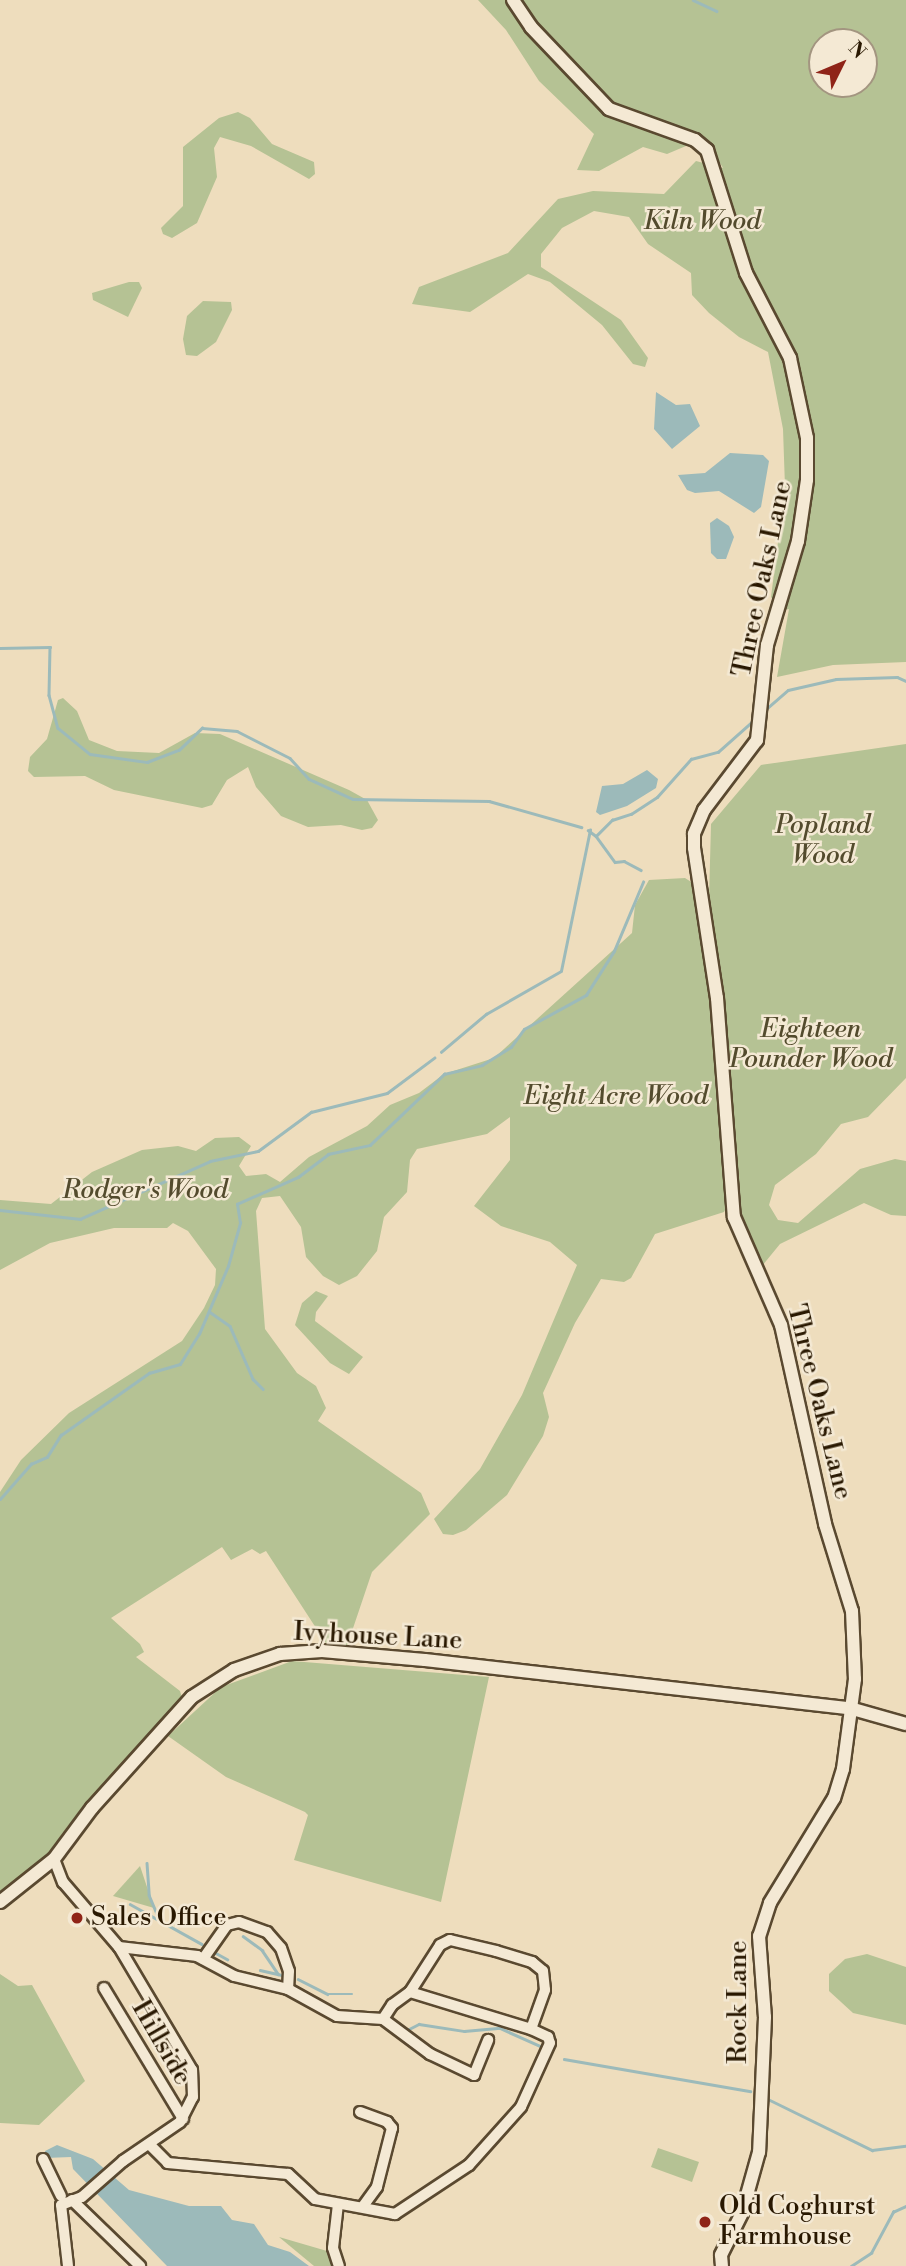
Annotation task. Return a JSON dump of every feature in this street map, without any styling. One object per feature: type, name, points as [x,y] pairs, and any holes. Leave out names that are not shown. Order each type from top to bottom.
[{"type":"street","name":"Three Oaks Lane","points":[[513,0],[531,27],[609,109],[695,140],[706,150],[746,273],[790,358],[807,438],[807,472],[798,541],[767,645],[762,713],[748,756],[704,810],[694,834],[694,848],[717,999],[734,1217],[780,1325],[825,1524],[852,1611],[856,1640],[853,1709]]},
{"type":"street","name":"Ivyhouse Lane","points":[[0,1902],[54,1859],[92,1808],[192,1697],[225,1674],[280,1654],[322,1651],[425,1660],[853,1709],[906,1724]]},
{"type":"street","name":"Rock Lane","points":[[722,2266],[721,2255],[742,2213],[759,2152],[765,2017],[759,1936],[771,1903],[834,1798],[853,1709]]},
{"type":"street","points":[[54,1859],[63,1882],[119,1947],[192,2070],[193,2097],[183,2119],[89,2190],[66,2198],[60,2209],[68,2266]]},
{"type":"street","points":[[41,1871],[63,1882]]},
{"type":"street","points":[[204,1959],[227,1925],[239,1922],[267,1932],[281,1948],[289,1971],[288,1989]]},
{"type":"street","points":[[383,2020],[392,2005],[410,1992],[440,1945],[450,1940],[532,1962],[543,1971],[545,1990],[531,2029]]},
{"type":"street","points":[[119,1947],[204,1959],[234,1976],[288,1989],[337,2016],[383,2020],[430,2054],[474,2075],[488,2040]]},
{"type":"street","name":"Hillside","points":[[104,1988],[183,2119]]},
{"type":"street","points":[[149,2144],[168,2163],[288,2174],[315,2199],[395,2214],[461,2173],[521,2107],[546,2056],[548,2037],[531,2029],[410,1992]]},
{"type":"street","points":[[360,2112],[387,2122],[391,2129],[377,2188],[363,2206]]},
{"type":"street","points":[[43,2159],[66,2198],[140,2266]]},
{"type":"street","points":[[338,2204],[333,2248],[339,2266]]},
{"type":"green space","name":"Kiln Wood","points":[[478,0],[906,0],[906,662],[833,665],[777,677],[789,609],[780,611],[771,597],[785,487],[783,429],[768,352],[739,337],[709,313],[692,295],[691,273],[648,244],[629,217],[594,211],[562,228],[541,254],[541,267],[621,320],[648,358],[645,367],[633,364],[602,325],[550,282],[528,274],[470,312],[412,304],[419,287],[508,253],[558,199],[593,191],[664,194],[696,161],[723,168],[707,142],[686,133],[686,146],[667,154],[643,147],[599,171],[577,170],[594,134],[539,81],[506,30]]},
{"type":"green space","points":[[238,112],[250,118],[272,144],[314,162],[315,174],[309,179],[251,146],[220,137],[214,148],[217,177],[197,223],[172,238],[163,234],[161,228],[183,206],[183,147],[219,118]]},
{"type":"green space","points":[[129,282],[139,282],[142,288],[128,317],[93,300],[92,293]]},
{"type":"green space","points":[[203,301],[231,302],[232,310],[216,342],[197,356],[186,355],[183,339],[187,316]]},
{"type":"green space","points":[[63,698],[77,711],[89,740],[117,751],[159,753],[195,733],[220,734],[349,790],[367,800],[378,820],[372,828],[362,830],[341,825],[308,827],[281,816],[256,787],[248,767],[227,780],[212,805],[202,808],[114,790],[85,776],[34,777],[28,771],[30,757],[47,739],[58,700]]},
{"type":"green space","points":[[906,744],[906,1078],[868,1117],[841,1124],[816,1154],[775,1185],[769,1205],[778,1220],[798,1223],[860,1169],[895,1159],[906,1161],[906,1216],[891,1215],[864,1203],[780,1244],[762,1266],[756,1264],[746,1237],[736,1193],[723,995],[709,899],[711,824],[761,765]]},
{"type":"green space","points":[[685,878],[699,887],[709,952],[730,1200],[724,1212],[655,1234],[631,1278],[624,1282],[601,1279],[575,1323],[543,1393],[549,1417],[543,1436],[507,1495],[466,1530],[453,1535],[443,1534],[434,1519],[480,1469],[522,1395],[577,1265],[550,1242],[501,1226],[474,1206],[510,1160],[510,1117],[487,1134],[417,1149],[410,1160],[407,1192],[384,1217],[377,1251],[357,1276],[339,1285],[323,1276],[306,1257],[301,1227],[280,1196],[262,1198],[256,1211],[265,1329],[297,1373],[316,1386],[326,1408],[318,1421],[421,1493],[430,1514],[372,1572],[346,1649],[329,1648],[266,1551],[260,1554],[252,1549],[231,1560],[222,1547],[111,1618],[140,1644],[144,1652],[136,1657],[180,1691],[183,1701],[67,1827],[46,1859],[0,1893],[0,1492],[21,1460],[69,1413],[182,1341],[204,1308],[215,1285],[216,1269],[188,1231],[173,1223],[167,1228],[114,1228],[50,1243],[0,1270],[0,1200],[51,1204],[92,1172],[142,1150],[178,1146],[196,1151],[215,1138],[239,1137],[251,1146],[239,1166],[246,1176],[266,1174],[280,1182],[309,1157],[367,1126],[390,1105],[419,1093],[444,1074],[494,1058],[632,933],[635,905],[649,880]]},
{"type":"green space","points":[[316,1291],[328,1296],[316,1312],[315,1321],[363,1357],[349,1374],[330,1363],[295,1325],[302,1303]]},
{"type":"green space","points":[[292,1661],[489,1677],[441,1902],[294,1860],[308,1815],[305,1812],[226,1777],[168,1736],[221,1687]]},
{"type":"green space","points":[[140,1866],[154,1908],[113,1896]]},
{"type":"green space","points":[[867,1954],[906,1967],[906,2025],[853,2013],[829,1991],[829,1974],[845,1959]]},
{"type":"green space","points":[[0,1974],[18,1986],[32,1985],[85,2081],[39,2125],[0,2123]]},
{"type":"green space","points":[[658,2148],[699,2162],[692,2182],[651,2167]]},
{"type":"green space","points":[[279,2237],[327,2251],[335,2266],[314,2266]]},
{"type":"water","points":[[656,392],[676,405],[690,404],[700,426],[672,449],[654,429]]},
{"type":"water","points":[[730,453],[763,455],[769,461],[761,507],[754,513],[719,491],[695,493],[687,490],[678,475],[705,473]]},
{"type":"water","points":[[717,518],[729,526],[734,537],[726,559],[717,559],[711,553],[710,523]]},
{"type":"water","points":[[647,770],[658,779],[656,788],[627,806],[600,815],[596,812],[602,786],[623,784]]},
{"type":"water","points":[[57,2145],[93,2159],[129,2190],[189,2206],[221,2206],[232,2220],[254,2224],[268,2245],[290,2252],[309,2266],[167,2266],[73,2169],[71,2157],[45,2158],[45,2151]]},
{"type":"waterway","points":[[693,0],[717,11]]},
{"type":"waterway","points":[[0,648],[50,647],[49,695],[58,728],[90,754],[147,762],[179,750],[202,728],[237,731],[290,758],[309,779],[353,799],[489,801],[581,827]]},
{"type":"waterway","points":[[765,710],[788,690],[836,679],[897,677],[906,681]]},
{"type":"waterway","points":[[588,830],[596,836],[612,820],[631,814],[657,797],[691,759],[718,752],[755,719]]},
{"type":"waterway","points":[[441,1052],[486,1014],[561,971],[590,830]]},
{"type":"waterway","points":[[596,836],[615,862],[624,861],[641,870]]},
{"type":"waterway","points":[[0,1499],[31,1464],[47,1457],[61,1435],[149,1373],[180,1364],[199,1334],[228,1266],[240,1223],[237,1204],[298,1177],[328,1154],[370,1145],[444,1074],[482,1065],[511,1047],[524,1029],[586,995],[614,951],[643,882]]},
{"type":"waterway","points":[[0,1210],[80,1219],[210,1161],[258,1151],[311,1112],[387,1093],[434,1058]]},
{"type":"waterway","points":[[210,1312],[230,1326],[253,1379],[263,1389]]},
{"type":"waterway","points":[[147,1863],[149,1895],[158,1916]]},
{"type":"waterway","points":[[130,1904],[202,1944]]},
{"type":"waterway","points":[[243,1936],[262,1950],[278,1974]]},
{"type":"waterway","points":[[216,1953],[227,1959]]},
{"type":"waterway","points":[[260,1970],[281,1975]]},
{"type":"waterway","points":[[298,1979],[327,1994],[352,1994]]},
{"type":"waterway","points":[[409,2029],[419,2024],[464,2031],[500,2028],[540,2046]]},
{"type":"waterway","points":[[564,2059],[750,2091]]},
{"type":"waterway","points":[[770,2100],[872,2150],[906,2146]]},
{"type":"waterway","points":[[851,2266],[871,2253],[893,2212],[906,2206]]},
{"type":"place","name":"Sales Office","points":[[77,1918]]},
{"type":"place","name":"Old Coghurst Farmhouse","points":[[705,2222]]},
{"type":"park label","name":"Popland Wood","points":[[823,841]]},
{"type":"park label","name":"Eighteen Pounder Wood","points":[[811,1045]]},
{"type":"park label","name":"Eight Acre Wood","points":[[616,1097]]},
{"type":"park label","name":"Rodger's Wood","points":[[145,1191]]}]
